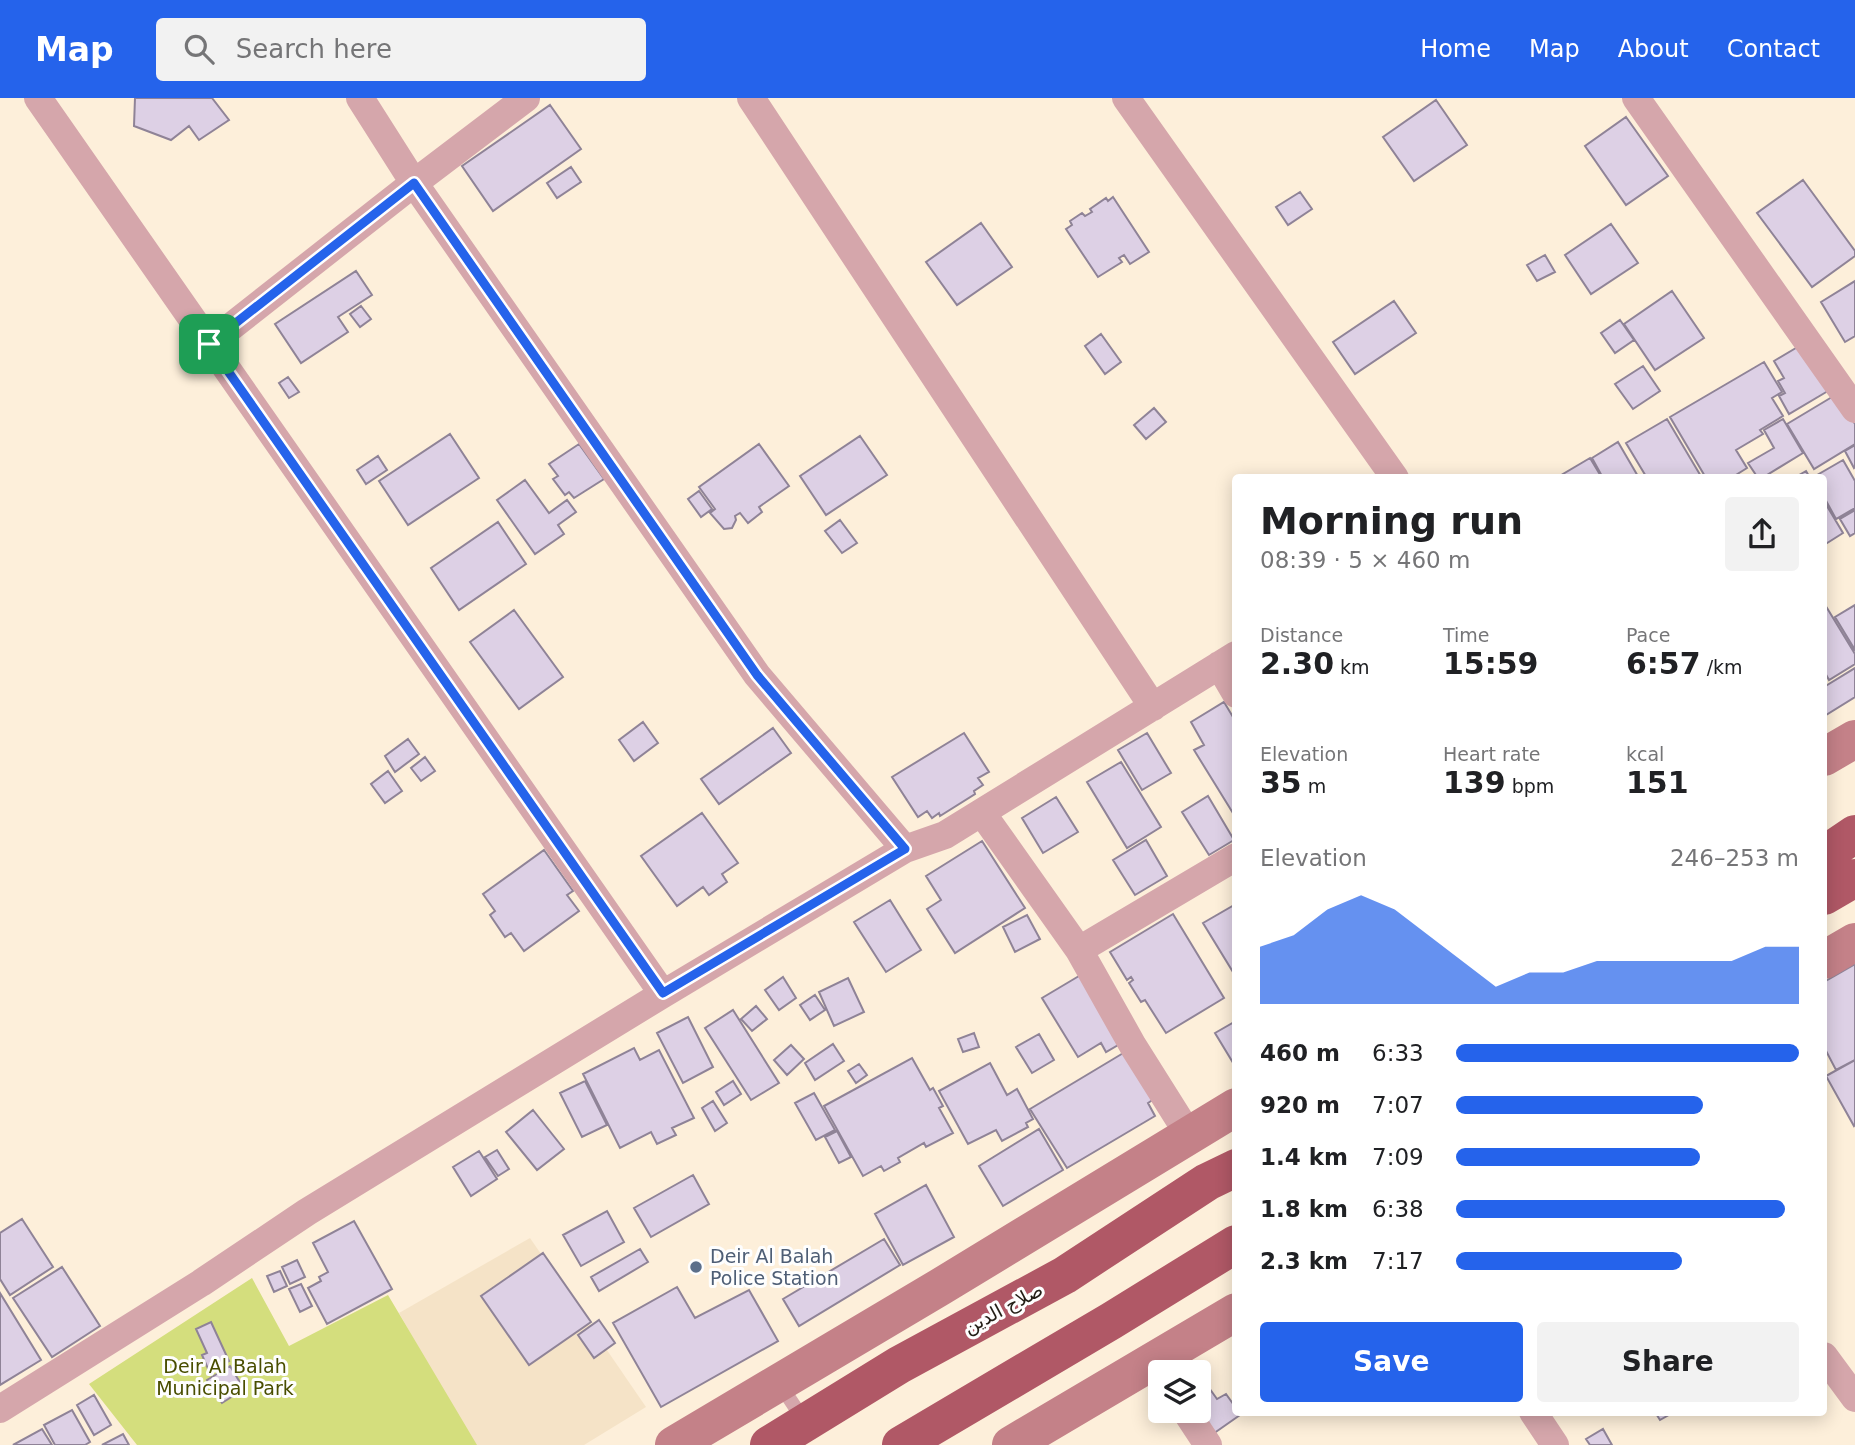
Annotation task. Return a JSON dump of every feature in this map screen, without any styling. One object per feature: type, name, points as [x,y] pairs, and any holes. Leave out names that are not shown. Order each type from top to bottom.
[{"type":"highway","points":[[1827,853],[1855,834]]},
{"type":"highway","points":[[1827,894],[1855,877]]},
{"type":"highway","name":"صلاح الدين","points":[[769,1445],[899,1365],[1065,1275],[1208,1182],[1232,1170]]},
{"type":"highway","points":[[901,1445],[1232,1246]]},
{"type":"main road","points":[[1827,755],[1855,738]]},
{"type":"main road","points":[[1827,958],[1855,942]]},
{"type":"main road","points":[[674,1445],[1232,1109]]},
{"type":"main road","points":[[1167,1360],[1232,1315]]},
{"type":"main road","points":[[1011,1445],[1148,1372]]},
{"type":"street","points":[[38,98],[663,993]]},
{"type":"street","points":[[360,98],[414,183],[757,675],[905,849]]},
{"type":"street","points":[[209,344],[526,98]]},
{"type":"street","points":[[751,98],[1153,706]]},
{"type":"street","points":[[1126,98],[1392,474]]},
{"type":"street","points":[[1636,98],[1855,409]]},
{"type":"street","points":[[0,1409],[201,1283],[307,1212],[663,993],[905,849],[945,835],[1227,660],[1232,679]]},
{"type":"street","points":[[982,813],[1079,950],[1133,1046],[1189,1135]]},
{"type":"street","points":[[1079,950],[1232,859]]},
{"type":"street","points":[[1827,1360],[1855,1398]]},
{"type":"street","points":[[1535,1416],[1555,1445]]},
{"type":"street","points":[[1194,1423],[1208,1445]]},
{"type":"lane","points":[[779,1383],[806,1423]]},
{"type":"shaded area","points":[[530,1238],[646,1407],[584,1445],[474,1445],[399,1313]]},
{"type":"green space","name":"Deir Al Balah Municipal Park","points":[[252,1278],[289,1346],[388,1295],[477,1445],[137,1445],[89,1384]]},
{"type":"building","points":[[135,98],[212,98],[229,120],[199,140],[189,126],[171,140],[134,126]]},
{"type":"building","points":[[1436,100],[1467,145],[1414,181],[1383,137]]},
{"type":"building","points":[[550,105],[581,149],[493,211],[462,166]]},
{"type":"building","points":[[1626,117],[1668,176],[1626,205],[1585,146]]},
{"type":"building","points":[[571,167],[581,182],[557,198],[547,183]]},
{"type":"building","points":[[1803,180],[1855,251],[1855,256],[1812,287],[1757,213]]},
{"type":"building","points":[[1300,192],[1312,209],[1288,225],[1276,207]]},
{"type":"building","points":[[1113,197],[1149,252],[1130,264],[1124,255],[1119,258],[1122,262],[1098,277],[1066,229],[1072,225],[1070,221],[1082,213],[1085,216],[1106,198],[1108,201]]},
{"type":"building","points":[[981,223],[1012,267],[957,305],[926,262]]},
{"type":"building","points":[[1611,224],[1638,263],[1591,294],[1565,255]]},
{"type":"building","points":[[1545,255],[1555,272],[1537,281],[1527,265]]},
{"type":"building","points":[[356,271],[372,295],[338,317],[348,332],[301,363],[275,324]]},
{"type":"building","points":[[1855,281],[1855,336],[1845,342],[1821,302]]},
{"type":"building","points":[[1672,291],[1704,338],[1655,370],[1624,324]]},
{"type":"building","points":[[1394,301],[1416,333],[1355,374],[1333,342]]},
{"type":"building","points":[[361,306],[371,319],[360,327],[350,314]]},
{"type":"building","points":[[1620,320],[1634,340],[1615,353],[1601,333]]},
{"type":"building","points":[[1101,334],[1121,362],[1105,374],[1085,346]]},
{"type":"building","points":[[1806,342],[1833,388],[1789,414],[1779,396],[1785,393],[1778,381],[1784,378],[1774,361]]},
{"type":"building","points":[[1764,362],[1782,392],[1772,398],[1783,416],[1760,430],[1763,434],[1736,450],[1747,468],[1737,474],[1704,474],[1670,417]]},
{"type":"building","points":[[1643,366],[1660,391],[1633,409],[1615,384]]},
{"type":"building","points":[[288,377],[299,392],[289,398],[279,383]]},
{"type":"building","points":[[1837,394],[1855,424],[1855,444],[1814,469],[1787,424]]},
{"type":"building","points":[[1154,408],[1166,422],[1146,439],[1134,425]]},
{"type":"building","points":[[1667,419],[1700,474],[1645,474],[1626,443]]},
{"type":"building","points":[[1783,419],[1803,453],[1769,474],[1755,474],[1748,463],[1774,448],[1764,430]]},
{"type":"building","points":[[450,434],[479,478],[408,525],[379,481]]},
{"type":"building","points":[[860,436],[887,475],[826,515],[800,476]]},
{"type":"building","points":[[1618,442],[1637,474],[1601,474],[1592,458]]},
{"type":"building","points":[[579,444],[604,479],[574,498],[569,492],[565,495],[553,479],[558,476],[549,464]]},
{"type":"building","points":[[759,444],[789,486],[759,507],[762,512],[748,523],[740,513],[735,516],[732,528],[724,529],[710,513],[715,509],[699,487]]},
{"type":"building","points":[[1855,445],[1855,467],[1854,468],[1845,451]]},
{"type":"building","points":[[378,456],[387,470],[366,484],[357,470]]},
{"type":"building","points":[[1590,458],[1600,474],[1563,474]]},
{"type":"building","points":[[1843,460],[1855,481],[1855,508],[1836,519],[1827,502],[1827,474],[1819,474]]},
{"type":"building","points":[[525,480],[549,513],[567,500],[576,512],[558,525],[564,534],[535,554],[497,500]]},
{"type":"building","points":[[699,491],[712,509],[701,517],[688,499]]},
{"type":"building","points":[[1827,506],[1843,533],[1827,543]]},
{"type":"building","points":[[1855,510],[1855,533],[1850,536],[1840,519]]},
{"type":"building","points":[[840,520],[857,543],[842,553],[825,531]]},
{"type":"building","points":[[498,522],[526,564],[459,610],[431,568]]},
{"type":"building","points":[[1855,605],[1855,650],[1835,617]]},
{"type":"building","points":[[1827,608],[1855,654],[1855,664],[1829,680]]},
{"type":"building","points":[[514,610],[563,677],[519,709],[470,642]]},
{"type":"building","points":[[1855,668],[1855,697],[1827,714],[1827,685]]},
{"type":"building","points":[[1224,702],[1232,715],[1232,812],[1194,750],[1204,745],[1191,722]]},
{"type":"building","points":[[643,722],[658,743],[634,761],[619,740]]},
{"type":"building","points":[[773,728],[791,753],[719,804],[701,779]]},
{"type":"building","points":[[964,733],[989,772],[978,778],[983,785],[974,791],[975,794],[940,816],[939,813],[932,818],[927,811],[918,817],[892,777]]},
{"type":"building","points":[[1147,733],[1171,773],[1142,790],[1118,750]]},
{"type":"building","points":[[408,739],[419,754],[395,772],[385,756]]},
{"type":"building","points":[[425,757],[435,771],[421,781],[411,768]]},
{"type":"building","points":[[1121,762],[1161,827],[1127,848],[1087,782]]},
{"type":"building","points":[[388,771],[402,791],[385,803],[371,784]]},
{"type":"building","points":[[1208,796],[1232,837],[1232,841],[1209,855],[1182,812]]},
{"type":"building","points":[[1056,797],[1078,832],[1043,853],[1022,818]]},
{"type":"building","points":[[702,813],[738,863],[722,874],[727,882],[709,895],[703,887],[677,906],[641,856]]},
{"type":"building","points":[[1146,840],[1167,876],[1135,895],[1113,860]]},
{"type":"building","points":[[982,841],[1025,908],[955,953],[927,909],[941,900],[926,876]]},
{"type":"building","points":[[544,850],[573,891],[567,895],[579,911],[524,951],[511,933],[505,937],[490,915],[495,911],[483,894]]},
{"type":"building","points":[[890,900],[921,950],[886,972],[854,922]]},
{"type":"building","points":[[1232,906],[1232,970],[1203,923]]},
{"type":"building","points":[[1173,914],[1224,998],[1166,1033],[1145,1000],[1141,1002],[1129,983],[1133,980],[1131,977],[1127,980],[1110,952]]},
{"type":"building","points":[[1027,915],[1040,939],[1015,952],[1003,927]]},
{"type":"building","points":[[1855,964],[1855,1060],[1836,1070],[1827,1053],[1827,980]]},
{"type":"building","points":[[1084,973],[1125,1041],[1106,1052],[1101,1043],[1078,1057],[1042,998]]},
{"type":"building","points":[[783,977],[796,998],[779,1010],[765,990]]},
{"type":"building","points":[[848,978],[864,1012],[834,1026],[819,992]]},
{"type":"building","points":[[815,995],[825,1010],[810,1020],[800,1005]]},
{"type":"building","points":[[756,1006],[767,1019],[752,1031],[741,1019]]},
{"type":"building","points":[[733,1010],[779,1083],[751,1100],[705,1028]]},
{"type":"building","points":[[688,1017],[713,1067],[683,1083],[657,1033]]},
{"type":"building","points":[[1232,1023],[1232,1061],[1215,1033]]},
{"type":"building","points":[[974,1033],[979,1047],[963,1052],[958,1039]]},
{"type":"building","points":[[1039,1034],[1054,1060],[1032,1073],[1016,1047]]},
{"type":"building","points":[[833,1044],[844,1061],[815,1080],[805,1063]]},
{"type":"building","points":[[791,1045],[804,1059],[787,1075],[774,1060]]},
{"type":"building","points":[[634,1048],[640,1060],[659,1050],[694,1118],[672,1128],[676,1135],[657,1144],[651,1132],[620,1148],[583,1074]]},
{"type":"building","points":[[1125,1052],[1154,1099],[1148,1103],[1155,1116],[1067,1168],[1030,1109]]},
{"type":"building","points":[[912,1058],[930,1090],[933,1088],[943,1106],[939,1108],[953,1133],[926,1147],[924,1143],[898,1158],[900,1162],[884,1171],[881,1166],[863,1176],[824,1106]]},
{"type":"building","points":[[1855,1060],[1854,1126],[1827,1078]]},
{"type":"building","points":[[990,1063],[1007,1095],[1017,1089],[1033,1119],[1026,1123],[1028,1127],[1002,1141],[996,1130],[968,1144],[939,1091]]},
{"type":"building","points":[[859,1064],[867,1075],[856,1083],[848,1071]]},
{"type":"building","points":[[585,1081],[607,1125],[582,1137],[560,1093]]},
{"type":"building","points":[[733,1081],[741,1094],[724,1105],[716,1092]]},
{"type":"building","points":[[814,1093],[835,1130],[816,1140],[795,1103]]},
{"type":"building","points":[[713,1101],[727,1123],[715,1131],[702,1108]]},
{"type":"building","points":[[533,1110],[564,1149],[537,1170],[506,1132]]},
{"type":"building","points":[[1039,1129],[1063,1170],[1003,1206],[979,1166]]},
{"type":"building","points":[[837,1131],[851,1157],[839,1163],[825,1137]]},
{"type":"building","points":[[497,1150],[509,1169],[498,1176],[485,1157]]},
{"type":"building","points":[[479,1151],[497,1179],[471,1196],[453,1167]]},
{"type":"building","points":[[693,1175],[709,1204],[651,1237],[634,1208]]},
{"type":"building","points":[[926,1185],[954,1237],[903,1265],[875,1214]]},
{"type":"building","points":[[607,1211],[624,1242],[581,1266],[563,1235]]},
{"type":"building","points":[[22,1219],[53,1267],[10,1295],[0,1279],[0,1233]]},
{"type":"building","points":[[354,1221],[392,1289],[327,1324],[308,1288],[321,1281],[319,1277],[328,1272],[313,1243]]},
{"type":"building","points":[[884,1239],[900,1265],[799,1326],[783,1299]]},
{"type":"building","points":[[640,1249],[648,1262],[599,1291],[591,1277]]},
{"type":"building","points":[[543,1253],[591,1322],[529,1365],[481,1296]]},
{"type":"building","points":[[297,1260],[305,1277],[290,1284],[282,1267]]},
{"type":"building","points":[[62,1267],[100,1326],[52,1357],[13,1298]]},
{"type":"building","points":[[280,1271],[287,1286],[274,1292],[267,1276]]},
{"type":"building","points":[[301,1284],[312,1306],[300,1312],[289,1289]]},
{"type":"building","points":[[677,1287],[695,1318],[749,1290],[778,1341],[661,1407],[613,1323]]},
{"type":"building","points":[[0,1293],[41,1360],[0,1385]]},
{"type":"building","points":[[599,1320],[615,1343],[594,1358],[578,1335]]},
{"type":"building","points":[[211,1322],[229,1361],[209,1371],[202,1355],[207,1353],[196,1329]]},
{"type":"building","points":[[230,1366],[244,1389],[222,1403],[207,1380]]},
{"type":"building","points":[[1211,1391],[1217,1399],[1226,1394],[1232,1402],[1232,1416],[1239,1416],[1210,1436],[1204,1423],[1211,1423]]},
{"type":"building","points":[[94,1395],[111,1425],[94,1435],[77,1405]]},
{"type":"building","points":[[72,1410],[90,1442],[85,1445],[55,1445],[44,1425]]},
{"type":"building","points":[[42,1429],[52,1445],[13,1445]]},
{"type":"building","points":[[1603,1429],[1612,1445],[1590,1445],[1586,1439]]},
{"type":"building","points":[[123,1434],[129,1445],[102,1445]]},
{"type":"place","name":"Deir Al Balah Police Station","points":[[696,1267]]},
{"type":"route","points":[[414,183],[757,675],[905,849],[663,993],[209,344],[414,183]]}]
